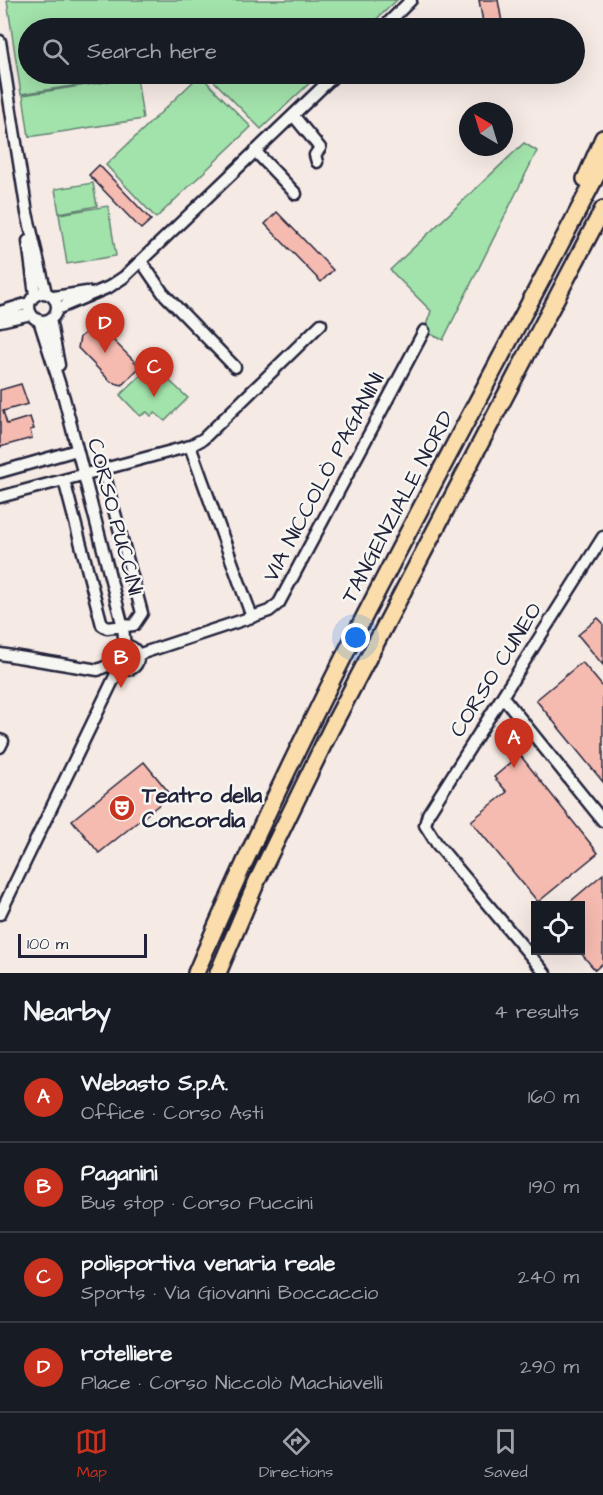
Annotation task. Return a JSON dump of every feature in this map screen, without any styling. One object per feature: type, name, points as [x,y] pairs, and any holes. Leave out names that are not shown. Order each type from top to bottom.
[{"type":"highway","points":[[539,286],[603,138]]},
{"type":"highway","name":"TANGENZIALE NORD","points":[[195,973],[249,849],[307,730],[603,163]]},
{"type":"highway","name":"TANGENZIALE NORD","points":[[218,973],[257,881],[331,729],[603,209]]},
{"type":"street","points":[[396,18],[411,0]]},
{"type":"street","points":[[0,41],[3,81],[41,306]]},
{"type":"street","points":[[0,312],[41,306],[57,309],[117,283],[326,84]]},
{"type":"street","points":[[293,115],[318,142],[320,148],[315,155],[317,162]]},
{"type":"street","points":[[255,151],[296,194]]},
{"type":"street","points":[[141,261],[156,279],[163,293],[235,367]]},
{"type":"street","points":[[156,279],[162,281],[174,294]]},
{"type":"street","points":[[0,321],[41,306],[99,290]]},
{"type":"street","name":"CORSO PUCCINI","points":[[41,306],[123,627],[125,647]]},
{"type":"street","points":[[0,497],[190,446],[203,439],[321,324]]},
{"type":"street","name":"VIA NICCOLÒ PAGANINI","points":[[137,655],[269,611],[286,593],[424,331]]},
{"type":"street","points":[[190,446],[252,617]]},
{"type":"street","points":[[0,472],[77,450]]},
{"type":"street","points":[[64,480],[102,625],[107,628],[134,625],[142,613],[103,470]]},
{"type":"street","name":"CORSO CUNEO","points":[[545,973],[437,844],[426,825],[428,814],[603,537]]},
{"type":"street","points":[[0,914],[117,665],[116,653],[125,647],[131,648],[137,655],[133,668],[124,670],[117,665]]},
{"type":"street","points":[[0,654],[98,670],[117,665]]},
{"type":"street","points":[[503,697],[603,821]]},
{"type":"street","points":[[0,740],[3,741],[0,747]]},
{"type":"green space","points":[[7,0],[397,0],[378,18],[18,18],[18,74]]},
{"type":"green space","points":[[20,84],[84,84],[21,94]]},
{"type":"green space","points":[[93,84],[138,84],[143,119],[29,137],[23,95]]},
{"type":"green space","points":[[191,84],[209,84],[251,127],[156,218],[106,165]]},
{"type":"green space","points":[[217,84],[308,84],[261,129]]},
{"type":"green space","points":[[524,143],[537,151],[443,340],[424,331],[431,311],[390,270],[510,156],[513,156]]},
{"type":"green space","points":[[93,183],[97,206],[59,213],[55,189]]},
{"type":"green space","points":[[108,206],[116,256],[67,264],[59,214]]},
{"type":"green space","points":[[160,372],[188,398],[165,421],[155,413],[151,416],[147,412],[140,416],[120,395],[142,374]]},
{"type":"building","points":[[479,0],[498,0],[501,18],[482,18]]},
{"type":"building","points":[[99,165],[151,220],[141,229],[89,175]]},
{"type":"building","points":[[277,212],[333,270],[321,282],[265,224]]},
{"type":"building","points":[[97,324],[138,365],[138,369],[122,385],[111,382],[78,348],[80,337]]},
{"type":"building","points":[[21,384],[28,404],[3,411],[7,424],[30,417],[34,429],[30,430],[32,438],[0,447],[0,390]]},
{"type":"building","points":[[598,618],[603,623],[603,665],[578,635]]},
{"type":"building","points":[[582,662],[603,687],[603,782],[536,700]]},
{"type":"building","points":[[520,755],[598,853],[539,901],[471,821],[507,792],[494,777]]},
{"type":"building","name":"Teatro della Concordia","points":[[144,762],[171,795],[99,853],[72,820]]},
{"type":"building","points":[[603,874],[603,963],[595,970],[582,955],[585,955],[585,901],[571,901]]},
{"type":"place","name":"rotelliere","points":[[105,353]]},
{"type":"place","name":"polisportiva venaria reale","points":[[154,397]]},
{"type":"place","name":"Paganini","points":[[121,688]]},
{"type":"place","name":"Webasto S.p.A.","points":[[514,768]]},
{"type":"place","name":"Teatro della Concordia","points":[[122,808]]}]
